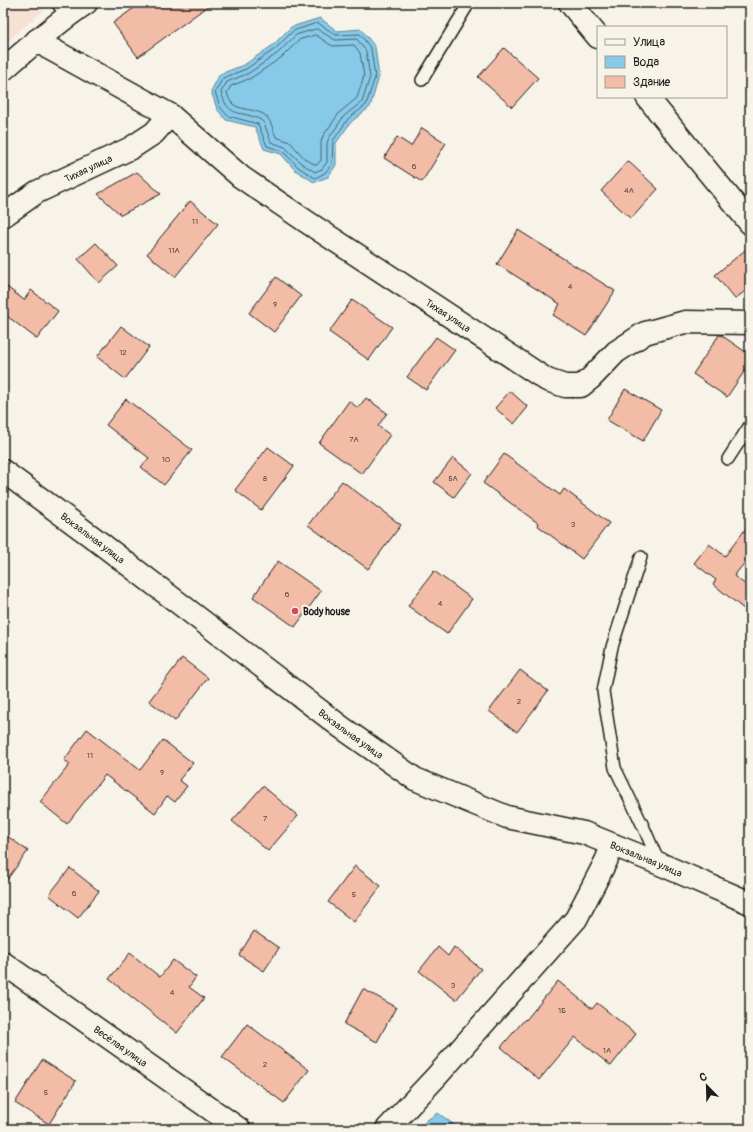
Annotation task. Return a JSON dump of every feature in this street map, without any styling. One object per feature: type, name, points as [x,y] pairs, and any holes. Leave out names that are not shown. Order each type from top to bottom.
[{"type":"street","points":[[3,70],[37,40],[62,10],[86,3]]},
{"type":"street","points":[[570,3],[597,36]]},
{"type":"street","name":"Тихая улица","points":[[37,40],[170,115],[241,177],[314,227],[547,380],[565,386],[581,386],[591,378],[616,352],[644,333],[685,322],[750,323]]},
{"type":"street","points":[[648,98],[750,223]]},
{"type":"street","name":"Тихая улица","points":[[3,216],[37,192],[132,148],[154,133],[170,115]]},
{"type":"street","name":"Вокзальная улица","points":[[3,471],[341,727],[415,779],[507,817],[584,833],[750,903]]},
{"type":"street","points":[[387,1129],[436,1077],[576,919],[613,845]]},
{"type":"street","name":"Весёлая улица","points":[[3,963],[239,1129]]},
{"type":"lane","points":[[422,80],[469,3]]},
{"type":"lane","points":[[728,459],[750,425]]},
{"type":"lane","points":[[641,557],[612,647],[603,691],[615,768],[660,864]]},
{"type":"shaded area","points":[[3,3],[52,3],[3,45]]},
{"type":"water","points":[[320,18],[337,31],[361,29],[375,47],[379,77],[370,107],[351,122],[336,143],[336,165],[328,177],[314,182],[295,170],[281,154],[264,149],[255,127],[226,120],[217,109],[211,91],[220,74],[244,65],[273,45],[291,27]]},
{"type":"water","points":[[438,1113],[460,1129],[419,1129],[427,1120]]},
{"type":"building","points":[[141,3],[212,3],[138,57],[113,23]]},
{"type":"building","points":[[504,48],[538,78],[512,107],[478,77]]},
{"type":"building","points":[[422,128],[446,143],[422,182],[384,158],[397,137],[411,146]]},
{"type":"building","points":[[628,161],[658,189],[631,219],[601,191]]},
{"type":"building","points":[[137,172],[161,194],[121,215],[98,194]]},
{"type":"building","points":[[190,201],[218,224],[175,277],[147,254]]},
{"type":"building","points":[[518,230],[615,291],[586,336],[553,315],[560,304],[497,264]]},
{"type":"building","points":[[96,243],[118,266],[99,283],[78,259]]},
{"type":"building","points":[[750,246],[750,287],[735,299],[715,275]]},
{"type":"building","points":[[276,277],[301,296],[274,332],[249,313]]},
{"type":"building","points":[[3,284],[24,300],[31,290],[58,311],[37,339],[3,313]]},
{"type":"building","points":[[352,300],[392,327],[369,360],[329,332]]},
{"type":"building","points":[[121,326],[149,347],[125,379],[97,357]]},
{"type":"building","points":[[719,335],[750,355],[750,363],[727,397],[693,374]]},
{"type":"building","points":[[436,337],[455,350],[426,390],[407,377]]},
{"type":"building","points":[[625,389],[661,410],[643,441],[607,420]]},
{"type":"building","points":[[510,391],[528,407],[514,424],[495,408]]},
{"type":"building","points":[[366,398],[387,413],[378,426],[390,435],[362,474],[319,443],[349,401],[358,408]]},
{"type":"building","points":[[126,399],[192,450],[164,485],[141,467],[149,458],[106,425]]},
{"type":"building","points":[[268,447],[294,466],[261,510],[235,490]]},
{"type":"building","points":[[504,454],[560,495],[564,489],[609,523],[582,559],[537,525],[538,523],[483,483]]},
{"type":"building","points":[[453,458],[472,473],[454,497],[434,482]]},
{"type":"building","points":[[342,481],[401,525],[368,569],[308,525]]},
{"type":"building","points":[[750,523],[750,556],[734,576],[750,588],[750,614],[713,584],[716,580],[694,563],[709,544],[725,556]]},
{"type":"building","points":[[278,561],[321,591],[295,627],[253,597]]},
{"type":"building","points":[[434,571],[472,599],[447,634],[408,606]]},
{"type":"building","points":[[182,658],[208,678],[175,721],[149,701]]},
{"type":"building","points":[[520,670],[548,691],[517,732],[489,711]]},
{"type":"building","points":[[87,729],[140,770],[163,740],[193,763],[179,780],[187,786],[175,802],[167,796],[155,813],[105,775],[67,824],[40,802],[70,764],[64,760]]},
{"type":"building","points":[[263,786],[298,816],[268,851],[232,821]]},
{"type":"building","points":[[3,833],[28,851],[3,885]]},
{"type":"building","points":[[355,866],[381,886],[354,922],[328,902]]},
{"type":"building","points":[[70,868],[99,891],[78,918],[49,895]]},
{"type":"building","points":[[254,931],[279,948],[264,971],[239,955]]},
{"type":"building","points":[[438,947],[448,956],[454,947],[481,969],[456,1000],[419,971]]},
{"type":"building","points":[[130,953],[160,977],[173,960],[196,977],[189,987],[204,998],[177,1033],[109,979]]},
{"type":"building","points":[[558,981],[592,1009],[597,1003],[636,1034],[611,1066],[575,1037],[539,1080],[501,1047],[525,1019],[526,1020]]},
{"type":"building","points":[[363,989],[396,1007],[377,1042],[344,1024]]},
{"type":"building","points":[[247,1024],[309,1070],[284,1103],[222,1057]]},
{"type":"building","points":[[42,1060],[76,1081],[49,1124],[15,1103]]},
{"type":"place","name":"Body house","points":[[295,611]]}]
